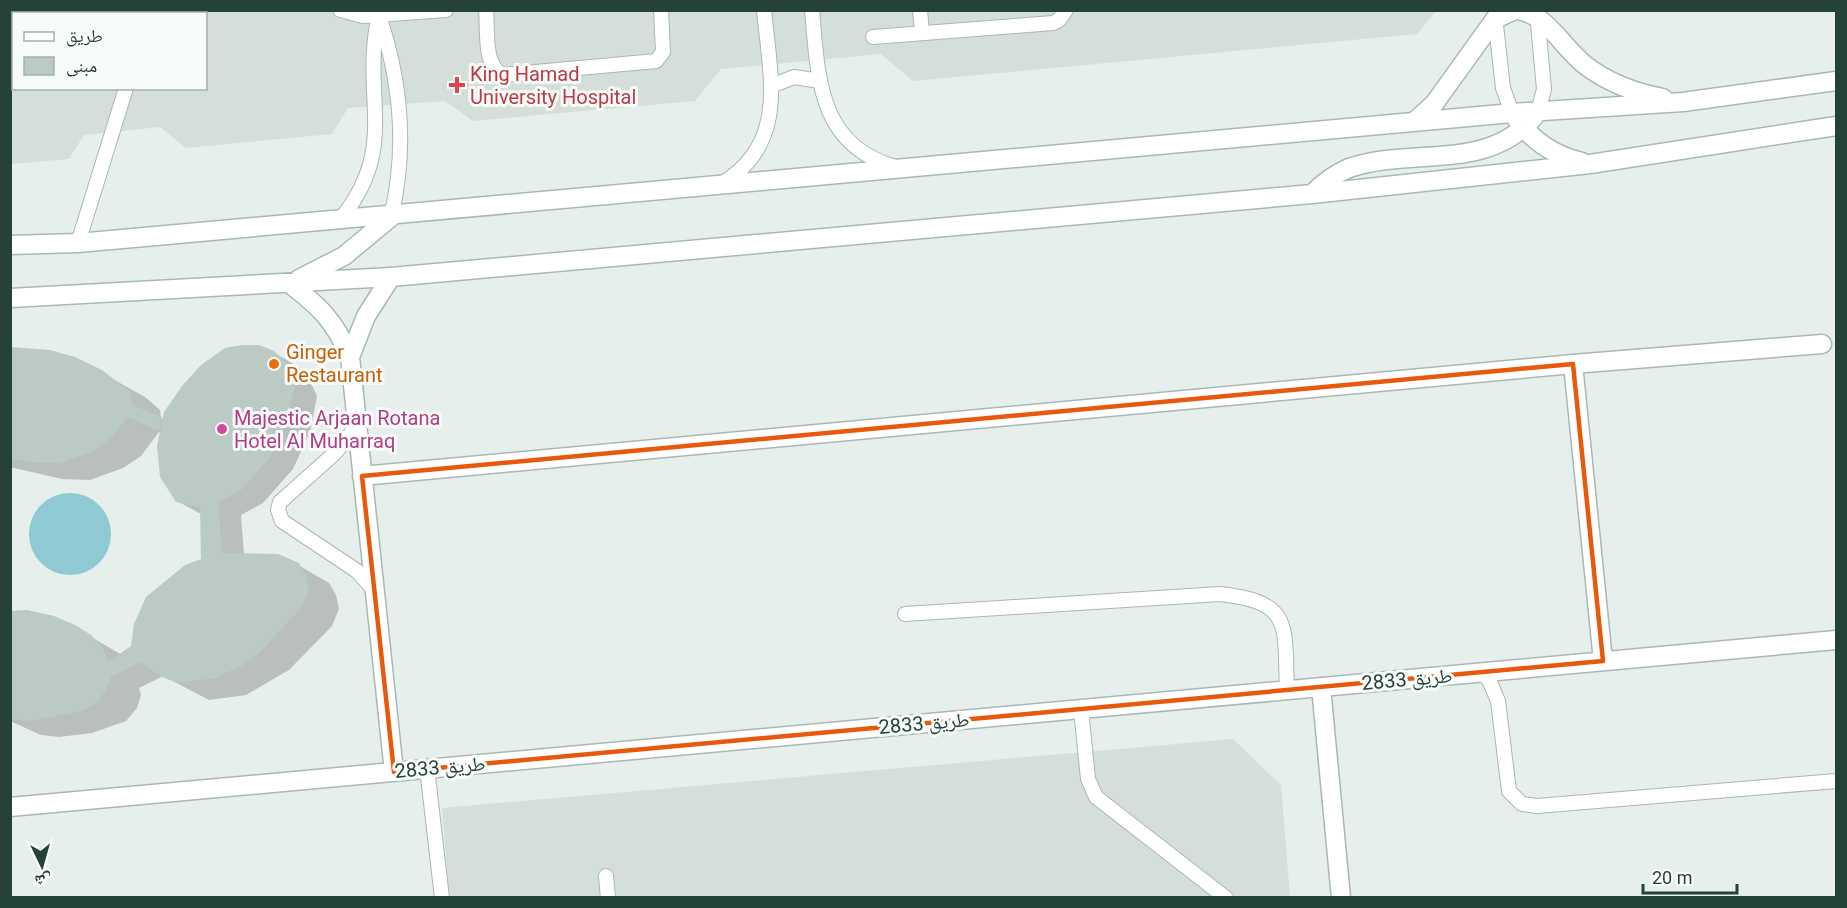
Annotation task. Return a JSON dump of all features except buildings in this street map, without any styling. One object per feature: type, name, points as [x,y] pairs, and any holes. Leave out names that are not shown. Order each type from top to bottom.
[{"type":"street","points":[[1414,122],[1434,104],[1495,15],[1516,10],[1537,13],[1586,65],[1616,83],[1648,96],[1683,102]]},
{"type":"street","points":[[10,244],[78,243],[391,217],[1512,113],[1683,102],[1836,81]]},
{"type":"street","points":[[1312,194],[1335,175],[1349,168],[1485,149],[1524,128],[1538,111]]},
{"type":"street","points":[[1512,113],[1524,128],[1553,153],[1590,164]]},
{"type":"street","points":[[10,298],[391,277],[1312,194],[1590,164],[1836,126]]},
{"type":"street","points":[[289,283],[344,256],[391,217]]},
{"type":"street","points":[[350,357],[366,316],[391,277]]},
{"type":"street","points":[[289,283],[327,314],[341,334],[350,357],[394,772]]},
{"type":"street","points":[[362,476],[1573,364],[1822,344]]},
{"type":"street","points":[[1573,364],[1603,661]]},
{"type":"street","name":"طريق 2833","points":[[10,807],[1836,640]]},
{"type":"street","points":[[1321,687],[1341,897]]},
{"type":"lane","points":[[181,12],[196,10]]},
{"type":"lane","points":[[340,10],[363,16],[379,13],[446,10]]},
{"type":"lane","points":[[486,10],[490,60],[497,72],[503,75],[656,62],[663,52],[661,10]]},
{"type":"lane","points":[[717,187],[735,176],[750,162],[762,144],[769,125],[771,86],[765,10]]},
{"type":"lane","points":[[812,10],[823,100],[832,120],[846,138],[862,152],[883,163],[904,169]]},
{"type":"lane","points":[[920,10],[922,33]]},
{"type":"lane","points":[[873,37],[1053,23],[1059,21],[1066,10]]},
{"type":"lane","points":[[379,13],[391,57],[401,132],[398,189],[391,217]]},
{"type":"lane","points":[[339,221],[363,187],[374,155],[377,131],[373,53],[379,13]]},
{"type":"lane","points":[[1537,13],[1544,88],[1538,111]]},
{"type":"lane","points":[[1495,15],[1503,88],[1512,113]]},
{"type":"lane","points":[[771,86],[794,77],[820,81]]},
{"type":"lane","points":[[78,243],[125,90]]},
{"type":"lane","points":[[357,426],[335,453],[280,502],[278,510],[282,521],[357,571],[375,591]]},
{"type":"lane","points":[[905,614],[1220,594],[1251,597],[1270,607],[1284,627],[1287,690]]},
{"type":"lane","points":[[1481,672],[1489,680],[1498,701],[1509,791],[1522,804],[1536,806],[1836,781]]},
{"type":"lane","points":[[1080,709],[1088,779],[1096,797],[1226,897]]},
{"type":"lane","points":[[427,768],[442,897]]},
{"type":"lane","points":[[606,876],[608,897]]},
{"type":"highlighted area","points":[[1573,364],[1603,661],[394,772],[362,476]]},
{"type":"shaded area","name":"King Hamad University Hospital","points":[[11,11],[1436,11],[1417,34],[913,81],[881,54],[721,69],[695,101],[473,121],[445,101],[348,108],[332,134],[186,148],[160,127],[84,135],[69,159],[11,164]]},
{"type":"shaded area","points":[[1233,739],[1281,785],[1290,897],[449,897],[442,808]]},
{"type":"water","points":[[70,493],[86,496],[99,505],[108,518],[111,534],[108,550],[99,563],[86,572],[70,575],[54,572],[41,563],[32,550],[29,534],[32,518],[41,505],[54,496]]},
{"type":"place","name":"King Hamad University Hospital","points":[[457,85]]},
{"type":"place","name":"Ginger Restaurant","points":[[274,364]]},
{"type":"place","name":"Majestic Arjaan Rotana Hotel Al Muharraq","points":[[222,429]]}]
